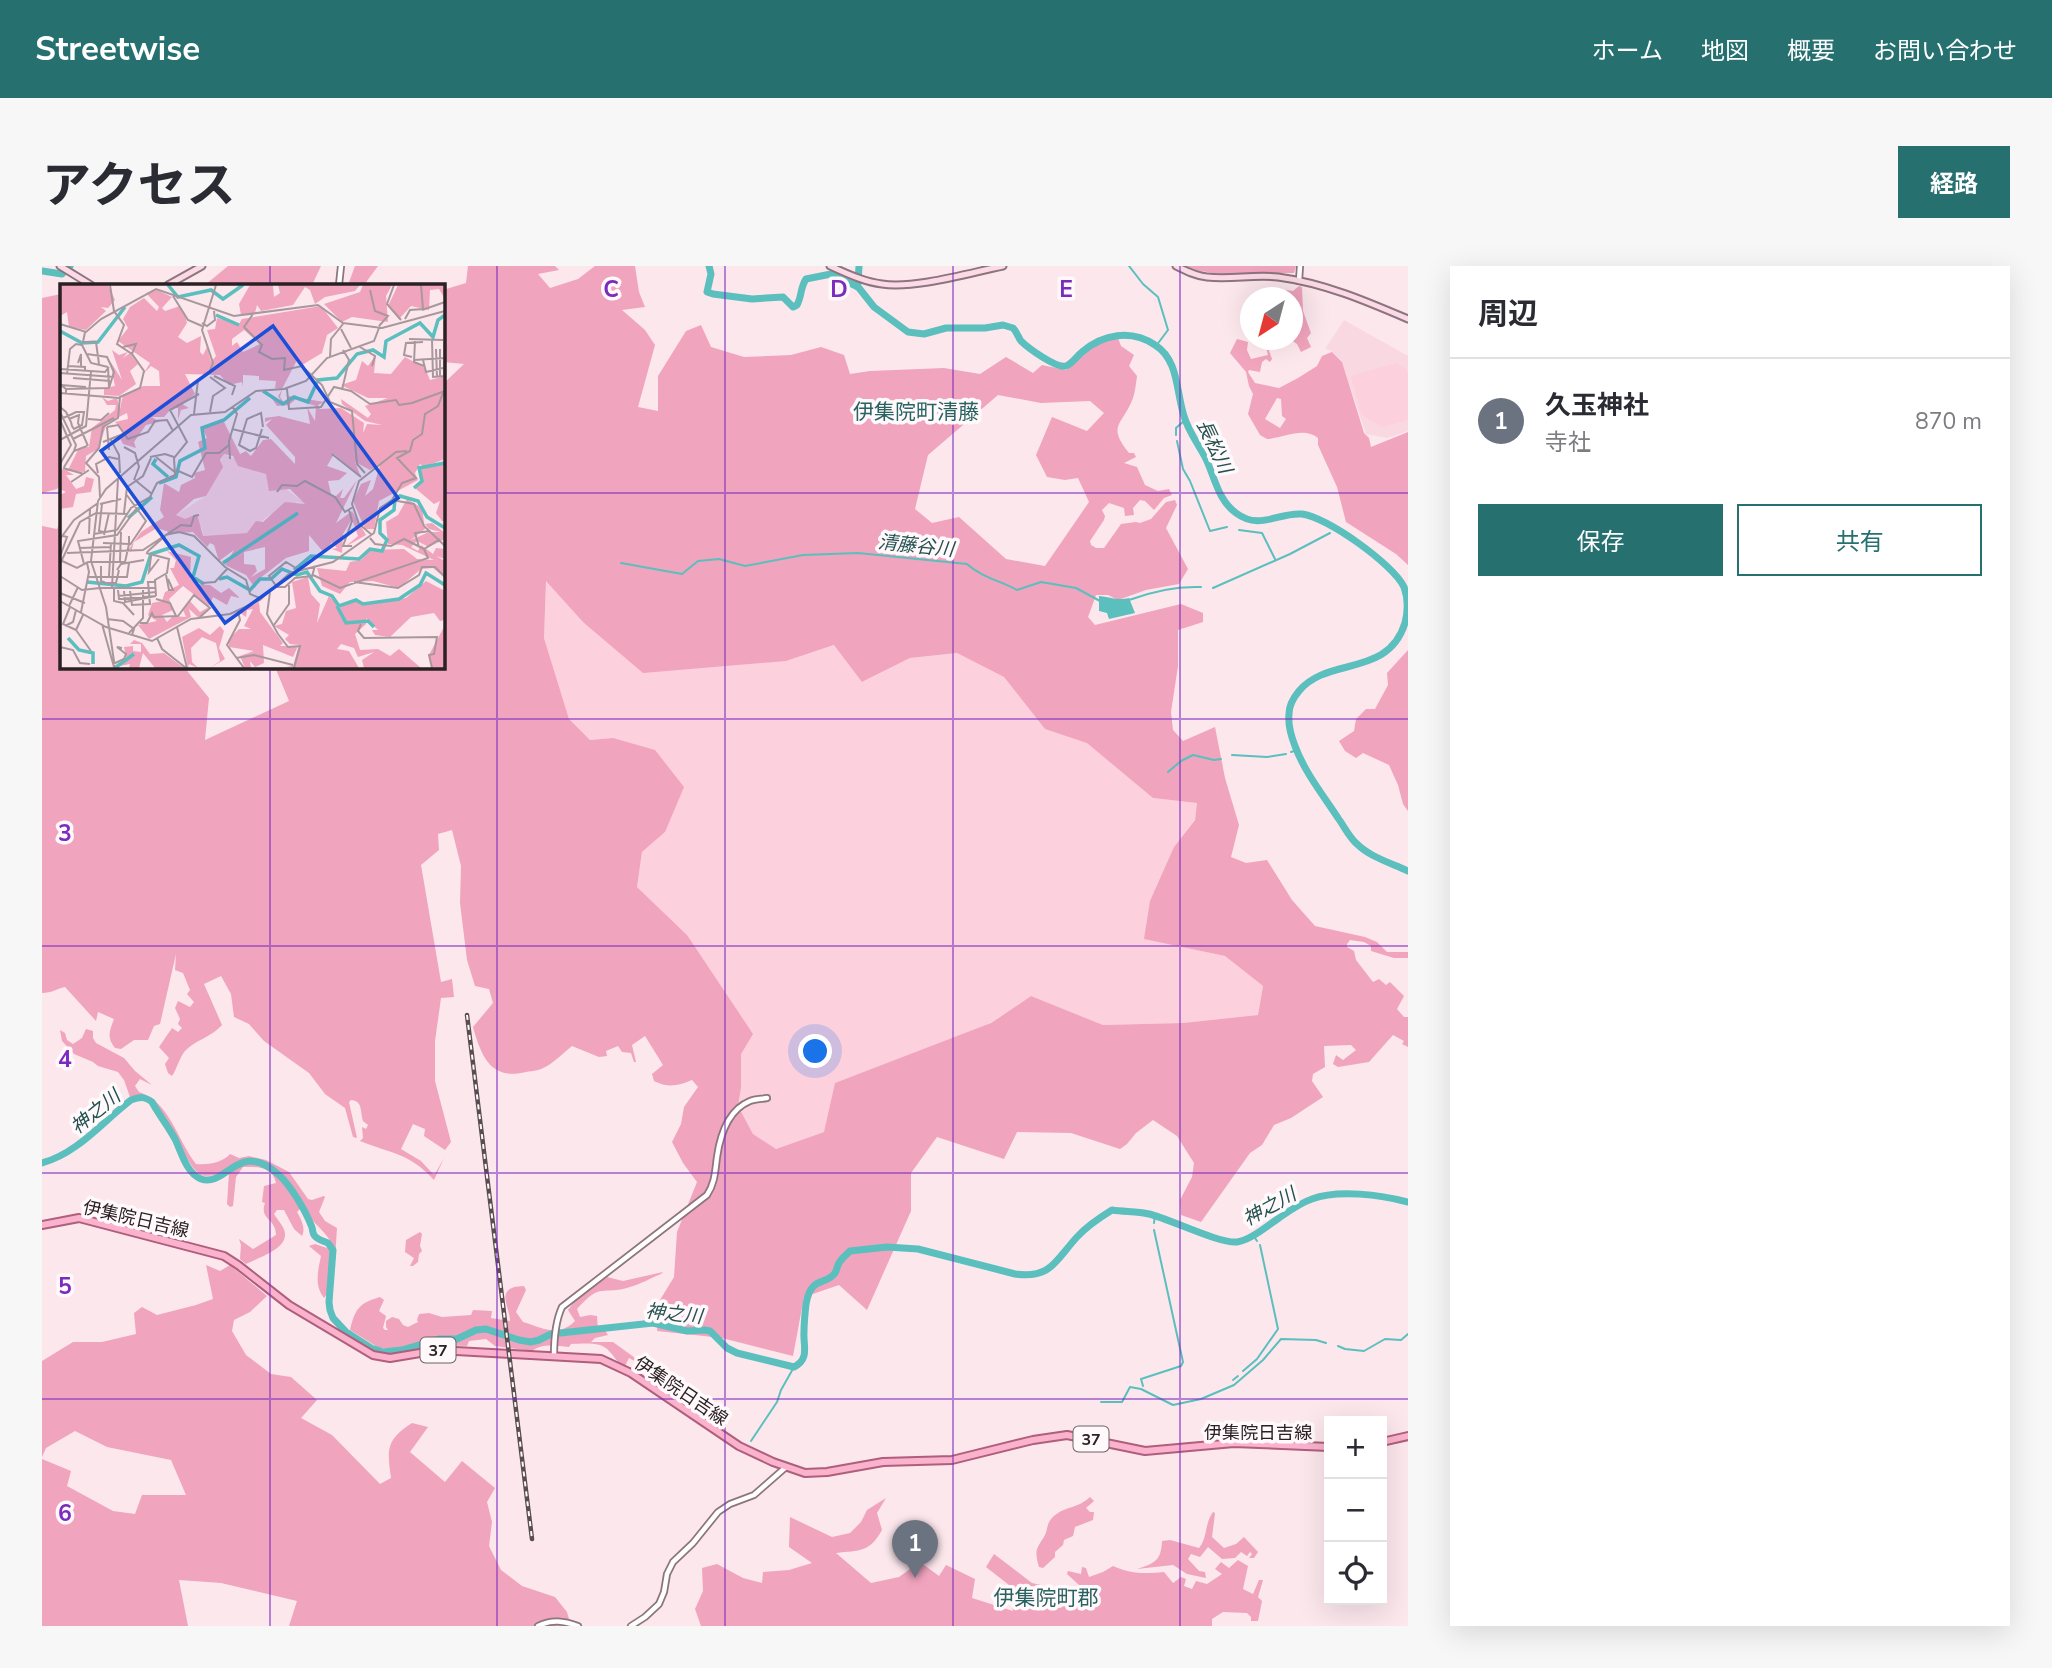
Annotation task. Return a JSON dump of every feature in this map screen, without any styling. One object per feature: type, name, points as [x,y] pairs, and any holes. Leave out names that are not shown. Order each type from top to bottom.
[{"type":"main road","points":[[60,266],[89,284]]},
{"type":"main road","points":[[170,284],[201,266]]},
{"type":"main road","points":[[830,266],[852,276],[881,284],[904,285],[1003,266]]},
{"type":"main road","points":[[1176,266],[1208,277],[1261,276],[1298,281],[1342,292],[1408,319]]},
{"type":"main road","name":"伊集院日吉線","points":[[42,1225],[79,1218],[224,1256],[289,1305],[366,1352],[379,1356],[400,1357],[438,1350],[588,1357],[613,1363],[739,1446],[798,1472],[815,1473],[883,1462],[952,1460],[1033,1440],[1067,1435],[1145,1451],[1234,1443],[1324,1447]]},
{"type":"main road","points":[[1387,1441],[1408,1436]]},
{"type":"street","points":[[339,284],[341,266]]},
{"type":"street","points":[[1298,281],[1300,266]]},
{"type":"street","points":[[554,1356],[559,1314],[570,1300],[707,1195],[716,1176],[720,1138],[728,1122],[735,1112],[750,1101],[767,1098]]},
{"type":"street","points":[[631,1626],[645,1618],[659,1604],[673,1562],[693,1543],[718,1512],[730,1504],[754,1495],[786,1467]]},
{"type":"street","points":[[538,1626],[558,1621],[578,1626]]},
{"type":"shaded area","points":[[228,266],[321,266],[312,284],[206,284]]},
{"type":"shaded area","points":[[355,266],[378,266],[365,284],[348,284]]},
{"type":"shaded area","points":[[468,266],[555,266],[559,270],[538,274],[550,288],[578,279],[595,266],[635,266],[639,292],[645,307],[622,310],[645,330],[655,345],[638,407],[658,411],[658,376],[686,331],[701,325],[711,347],[744,357],[791,355],[821,347],[844,355],[850,374],[944,368],[980,374],[1006,357],[1033,373],[1042,365],[1066,370],[1100,341],[1118,338],[1121,346],[1134,355],[1129,366],[1137,376],[1133,398],[1118,430],[1122,444],[1136,457],[1124,463],[1137,467],[1145,485],[1158,491],[1169,489],[1172,495],[1164,498],[1154,510],[1140,500],[1133,508],[1134,515],[1125,516],[1124,508],[1109,503],[1102,510],[1104,520],[1090,541],[1091,545],[1104,548],[1121,524],[1140,523],[1151,519],[1166,502],[1175,500],[1177,505],[1166,528],[1188,569],[1179,584],[1146,590],[1118,600],[1108,595],[1096,595],[1088,617],[1095,625],[1181,604],[1203,613],[1203,622],[1178,630],[1178,666],[1171,712],[1173,730],[1183,741],[1215,727],[1225,778],[1239,825],[1231,857],[1246,863],[1267,860],[1292,900],[1315,926],[1365,937],[1377,942],[1387,952],[1408,952],[1408,958],[1394,958],[1371,951],[1371,946],[1364,942],[1350,940],[1347,944],[1373,982],[1379,979],[1386,985],[1390,982],[1404,996],[1397,1009],[1404,1017],[1408,1017],[1408,1047],[1402,1044],[1404,1041],[1393,1035],[1369,1062],[1338,1067],[1333,1064],[1336,1055],[1343,1060],[1356,1050],[1351,1045],[1324,1046],[1325,1067],[1313,1074],[1312,1081],[1323,1097],[1291,1118],[1274,1125],[1262,1145],[1250,1153],[1201,1222],[1181,1215],[1180,1200],[1192,1177],[1194,1163],[1177,1136],[1153,1120],[1120,1149],[1071,1133],[1017,1132],[1004,1159],[937,1137],[911,1173],[911,1211],[867,1310],[839,1285],[804,1297],[793,1356],[722,1338],[657,1331],[660,1300],[674,1277],[677,1232],[697,1182],[672,1142],[681,1124],[684,1107],[698,1087],[692,1080],[673,1085],[654,1081],[652,1074],[663,1065],[645,1036],[632,1045],[636,1062],[631,1053],[622,1052],[618,1046],[606,1051],[607,1056],[599,1057],[572,1046],[550,1064],[534,1071],[504,1073],[489,1063],[473,1027],[493,1003],[489,989],[475,986],[467,960],[460,903],[461,866],[452,830],[438,834],[439,850],[421,865],[441,982],[452,979],[454,997],[441,998],[435,1041],[435,1081],[451,1142],[445,1150],[424,1136],[425,1129],[413,1124],[401,1149],[421,1161],[433,1174],[444,1158],[434,1180],[408,1159],[360,1141],[363,1138],[362,1127],[366,1129],[368,1125],[363,1121],[358,1102],[351,1100],[349,1102],[357,1138],[353,1137],[345,1108],[325,1094],[309,1073],[264,1041],[249,1024],[234,1017],[231,994],[221,976],[204,984],[222,1025],[189,1047],[172,1076],[168,1073],[165,1064],[169,1058],[159,1047],[172,1028],[178,1032],[182,1028],[178,1024],[180,1019],[175,1008],[178,1001],[190,1007],[194,1002],[187,994],[190,990],[183,973],[175,970],[176,954],[160,1024],[154,1026],[148,1040],[134,1040],[121,1049],[115,1048],[110,1040],[114,1019],[98,1012],[96,1021],[65,987],[42,993],[42,526],[57,529],[60,522],[60,668],[185,668],[209,698],[205,740],[289,701],[275,668],[444,668],[444,383],[464,364],[444,362],[444,290],[466,283]],"holes":[[[998,395],[1041,403],[1090,401],[1104,413],[1087,431],[1052,417],[1036,455],[1047,477],[1065,480],[1078,478],[1089,502],[1045,566],[1006,559],[959,517],[932,523],[915,509],[928,455]],[[546,581],[583,622],[643,673],[786,661],[834,645],[862,682],[910,658],[957,653],[1004,677],[1045,729],[1087,743],[1153,798],[1197,803],[1195,820],[1174,847],[1150,901],[1144,939],[1225,956],[1263,986],[1258,1015],[1183,1023],[1103,1025],[1031,996],[991,1023],[835,1083],[824,1132],[776,1149],[753,1134],[738,1106],[741,1054],[753,1034],[687,935],[637,887],[642,852],[665,832],[684,787],[655,750],[613,738],[590,740],[569,719],[544,638]]]},
{"type":"shaded area","points":[[1185,266],[1296,266],[1294,273],[1238,274],[1210,273]]},
{"type":"shaded area","points":[[60,294],[60,484],[57,489],[42,493],[42,298]]},
{"type":"shaded area","points":[[1303,311],[1311,333],[1307,338],[1311,347],[1301,352]]},
{"type":"shaded area","points":[[1344,320],[1408,356],[1408,431],[1387,438],[1366,434],[1341,360],[1325,349]]},
{"type":"shaded area","points":[[1237,339],[1240,340],[1240,350],[1247,350],[1251,359],[1268,355],[1269,350],[1272,359],[1270,362],[1266,359],[1262,362],[1260,372],[1248,372],[1255,383],[1279,388],[1317,366],[1322,356],[1332,352],[1342,362],[1364,433],[1369,438],[1371,447],[1408,432],[1408,565],[1396,554],[1346,522],[1337,487],[1318,445],[1318,438],[1306,433],[1267,439],[1260,435],[1248,414],[1253,394],[1246,372],[1230,353]],"holes":[[[1277,398],[1281,399],[1282,416],[1286,419],[1280,428],[1265,419]]]},
{"type":"shaded area","points":[[1396,363],[1406,369],[1408,375],[1408,420],[1382,427],[1361,414],[1351,376]]},
{"type":"shaded area","points":[[546,580],[583,622],[786,661],[835,645],[863,682],[910,658],[957,653],[1004,677],[1045,729],[1087,742],[1153,798],[1197,803],[1195,819],[1174,847],[1145,939],[1225,956],[1263,986],[1258,1015],[1183,1023],[1103,1025],[1031,996],[824,1132],[776,1149],[753,1134],[738,1106],[741,1054],[687,935],[637,887],[642,852],[665,832],[613,738],[590,740],[569,719],[544,638]]},
{"type":"shaded area","points":[[1408,650],[1408,811],[1389,765],[1363,753],[1356,758],[1345,751],[1339,741],[1354,731],[1356,719],[1366,709],[1375,709],[1388,685],[1387,673]]},
{"type":"shaded area","points":[[86,1029],[93,1031],[96,1043],[124,1058],[152,1085],[140,1079],[135,1086],[139,1092],[150,1097],[166,1113],[196,1164],[214,1163],[230,1154],[239,1158],[249,1156],[266,1160],[289,1172],[308,1199],[325,1197],[319,1212],[325,1221],[337,1228],[335,1259],[328,1292],[324,1298],[318,1283],[321,1256],[309,1246],[315,1244],[330,1249],[332,1243],[300,1209],[297,1212],[303,1227],[302,1236],[294,1229],[284,1210],[277,1210],[274,1214],[283,1226],[285,1234],[281,1245],[246,1264],[240,1259],[239,1239],[253,1249],[276,1235],[273,1225],[264,1213],[265,1203],[262,1202],[264,1186],[276,1183],[271,1173],[264,1169],[243,1167],[236,1177],[233,1206],[230,1207],[227,1204],[229,1173],[201,1175],[184,1154],[155,1103],[143,1096],[130,1097],[118,1072],[74,1054],[62,1041],[60,1030],[73,1044],[82,1038]]},
{"type":"shaded area","points":[[420,1232],[422,1251],[418,1262],[410,1266],[414,1258],[405,1252],[406,1240]]},
{"type":"shaded area","points":[[206,1265],[220,1271],[230,1265],[267,1296],[250,1312],[234,1320],[232,1331],[246,1355],[271,1374],[291,1377],[317,1400],[301,1418],[332,1435],[380,1484],[391,1478],[389,1452],[393,1440],[412,1423],[428,1427],[410,1452],[445,1482],[462,1461],[495,1488],[487,1502],[492,1522],[489,1546],[501,1570],[522,1586],[555,1597],[567,1612],[571,1626],[289,1626],[297,1601],[221,1583],[179,1580],[188,1626],[42,1626],[42,1459],[71,1471],[67,1486],[113,1511],[135,1514],[142,1495],[186,1495],[171,1460],[107,1447],[75,1431],[46,1448],[42,1457],[42,1361],[73,1342],[102,1342],[136,1334],[134,1313],[142,1307],[157,1315],[213,1299]]},
{"type":"shaded area","points":[[663,1272],[630,1287],[597,1292],[577,1309],[580,1317],[597,1316],[598,1331],[605,1330],[608,1335],[595,1338],[591,1342],[613,1342],[653,1371],[629,1358],[625,1366],[606,1348],[597,1344],[545,1346],[532,1351],[495,1346],[486,1339],[469,1341],[467,1346],[389,1349],[379,1348],[350,1330],[359,1308],[380,1297],[384,1300],[379,1311],[386,1316],[383,1328],[385,1330],[388,1330],[386,1321],[392,1317],[408,1327],[418,1322],[419,1314],[429,1313],[442,1317],[471,1315],[473,1310],[492,1311],[491,1318],[510,1321],[506,1294],[514,1287],[524,1286],[526,1290],[516,1312],[523,1322],[544,1329],[563,1329],[575,1321],[568,1310],[572,1305],[607,1277],[623,1281]]},
{"type":"shaded area","points":[[1090,1497],[1094,1501],[1086,1508],[1094,1512],[1093,1520],[1075,1527],[1073,1536],[1064,1540],[1063,1545],[1055,1552],[1055,1557],[1043,1568],[1039,1567],[1037,1551],[1050,1520],[1061,1511],[1081,1504]]},
{"type":"shaded area","points":[[886,1498],[877,1513],[882,1530],[873,1543],[863,1549],[836,1553],[871,1583],[899,1577],[920,1562],[939,1576],[946,1565],[975,1579],[972,1598],[1013,1611],[1009,1585],[986,1567],[994,1554],[1032,1583],[1071,1592],[1079,1585],[1067,1574],[1068,1571],[1081,1574],[1082,1567],[1086,1568],[1089,1577],[1113,1566],[1138,1573],[1164,1572],[1173,1583],[1181,1577],[1186,1579],[1184,1586],[1192,1589],[1196,1581],[1207,1584],[1222,1574],[1215,1569],[1221,1562],[1229,1568],[1238,1560],[1248,1566],[1243,1589],[1253,1594],[1259,1580],[1263,1580],[1258,1597],[1262,1601],[1258,1621],[1251,1621],[1247,1613],[1223,1612],[1212,1619],[1212,1626],[701,1626],[695,1609],[703,1591],[702,1568],[717,1564],[743,1578],[762,1583],[763,1572],[789,1570],[812,1563],[789,1547],[790,1517],[832,1537],[850,1533],[861,1522],[867,1510]]},
{"type":"shaded area","points":[[1213,1512],[1212,1537],[1224,1548],[1236,1544],[1244,1537],[1258,1552],[1254,1558],[1249,1558],[1252,1554],[1250,1552],[1247,1556],[1241,1552],[1235,1558],[1222,1559],[1208,1547],[1200,1557],[1191,1554],[1188,1559],[1199,1571],[1205,1572],[1206,1578],[1187,1574],[1173,1565],[1137,1569],[1156,1560],[1162,1541],[1170,1540],[1199,1548]]},
{"type":"water","points":[[1099,596],[1129,598],[1135,613],[1109,619],[1107,613],[1099,611]]},
{"type":"waterway","name":"長松川","points":[[42,271],[62,274],[70,266]]},
{"type":"waterway","name":"長松川","points":[[709,266],[711,274],[707,292],[713,294],[752,299],[783,297],[793,307],[799,302],[806,279],[831,274],[859,288],[874,307],[908,332],[924,334],[946,328],[1003,325],[1013,328],[1021,341],[1036,353],[1062,366],[1068,365],[1099,341],[1117,336],[1127,335],[1146,340],[1163,351],[1176,377],[1181,407],[1188,427],[1230,508],[1253,520],[1302,514],[1327,523],[1387,566],[1404,587],[1407,614],[1397,640],[1385,652],[1372,659],[1311,680],[1294,699],[1290,708],[1289,726],[1303,765],[1352,838],[1368,853],[1408,871]]},
{"type":"waterway","points":[[858,283],[859,266]]},
{"type":"waterway","points":[[1129,266],[1158,297],[1168,330],[1156,346]]},
{"type":"waterway","points":[[1176,435],[1176,428],[1185,420]]},
{"type":"waterway","points":[[1177,441],[1183,469],[1210,531],[1227,527]]},
{"type":"waterway","points":[[1239,530],[1262,533],[1275,559]]},
{"type":"waterway","name":"清藤谷川","points":[[1213,588],[1330,533]]},
{"type":"waterway","name":"清藤谷川","points":[[621,563],[682,574],[698,561],[719,559],[745,566],[803,555],[858,553],[967,564],[985,576],[1017,590],[1041,582],[1076,588],[1100,601]]},
{"type":"waterway","name":"清藤谷川","points":[[1129,600],[1164,590],[1201,587]]},
{"type":"waterway","name":"長松川","points":[[1291,752],[1297,750]]},
{"type":"waterway","points":[[1232,755],[1267,757],[1286,754]]},
{"type":"waterway","points":[[1168,772],[1193,755],[1221,759]]},
{"type":"waterway","name":"神之川","points":[[42,1163],[67,1152],[131,1100],[149,1100],[172,1134],[191,1172],[201,1179],[210,1180],[243,1162],[253,1161],[265,1165],[284,1180],[301,1205],[314,1235],[328,1243],[333,1250],[329,1302],[333,1318],[346,1332],[371,1348],[383,1352],[402,1350],[439,1339],[457,1339],[476,1330],[486,1329],[531,1342],[551,1334],[653,1323],[687,1331],[710,1331],[727,1348],[737,1353],[794,1367],[802,1360],[805,1352],[804,1322],[808,1295],[815,1285],[836,1272],[840,1261],[850,1251],[887,1247],[918,1249],[1027,1275],[1045,1271],[1084,1230],[1112,1210],[1149,1214],[1219,1239],[1237,1242],[1253,1236],[1299,1205],[1322,1196],[1360,1194],[1408,1202]]},
{"type":"waterway","name":"神之川","points":[[1154,1223],[1155,1215]]},
{"type":"waterway","points":[[1143,1386],[1141,1379],[1181,1366],[1183,1362],[1154,1230]]},
{"type":"waterway","name":"神之川","points":[[1253,1235],[1257,1241]]},
{"type":"waterway","points":[[1243,1371],[1257,1359],[1278,1329],[1260,1245]]},
{"type":"waterway","points":[[1338,1346],[1364,1351],[1385,1339],[1401,1340],[1408,1334]]},
{"type":"waterway","points":[[1101,1402],[1122,1402],[1130,1387],[1141,1389],[1173,1405],[1201,1399],[1234,1385],[1263,1360],[1281,1339],[1316,1340],[1326,1343]]},
{"type":"waterway","points":[[751,1441],[777,1402],[794,1367]]},
{"type":"waterway","points":[[1233,1380],[1238,1376]]},
{"type":"railway","points":[[467,1015],[532,1539]]},
{"type":"place","name":"久玉神社","points":[[915,1578]]},
{"type":"district","name":"伊集院町清藤","points":[[916,412]]},
{"type":"district","name":"伊集院町郡","points":[[1046,1598]]}]
